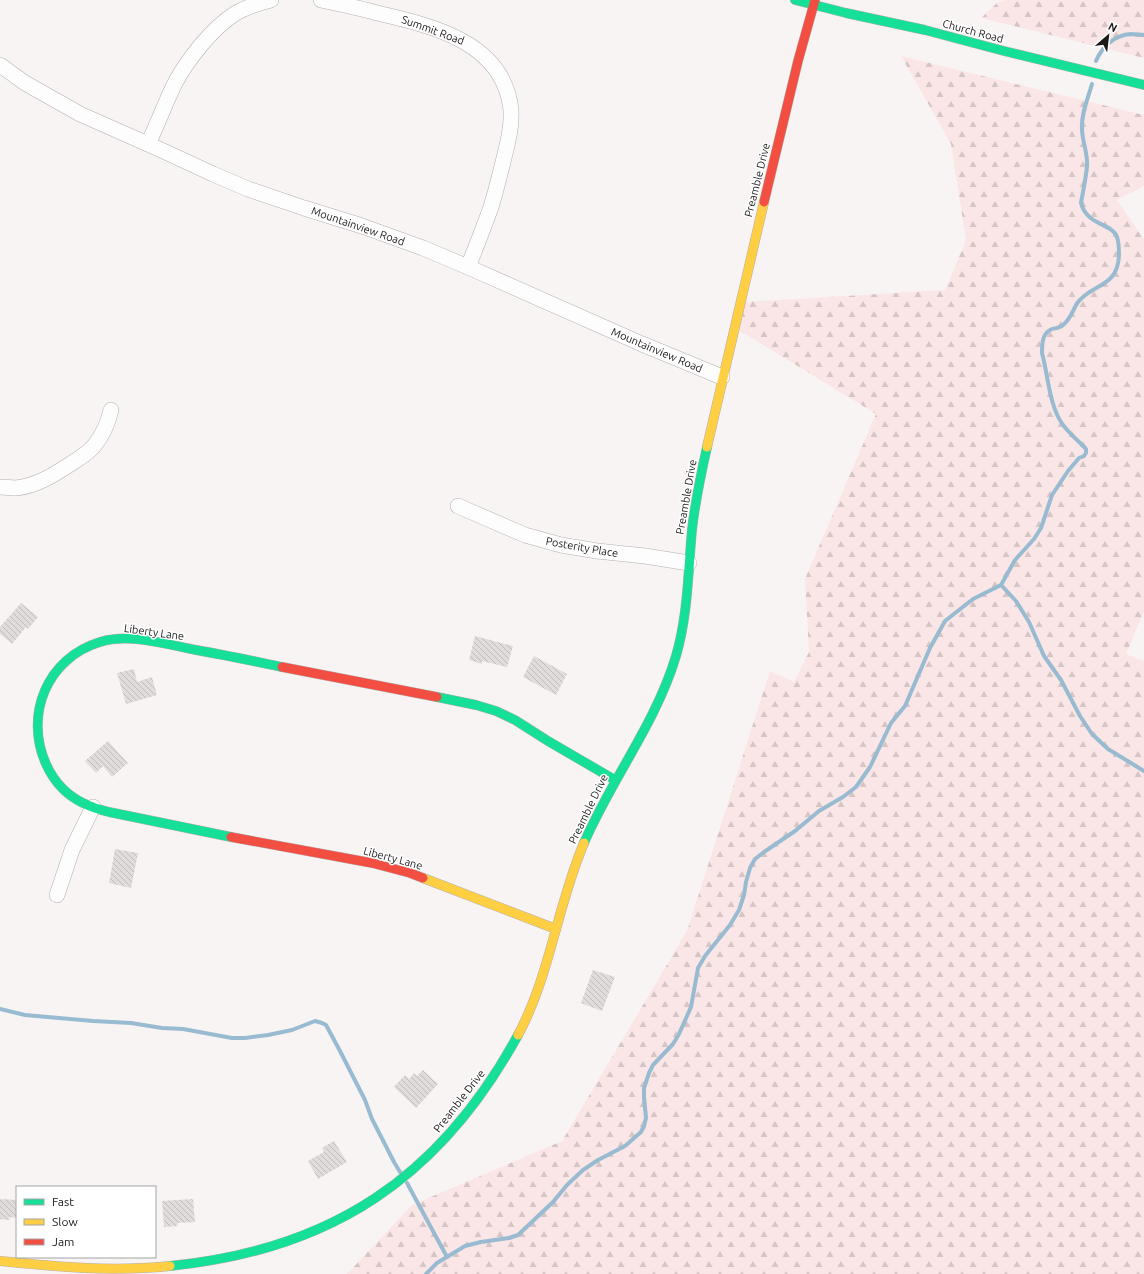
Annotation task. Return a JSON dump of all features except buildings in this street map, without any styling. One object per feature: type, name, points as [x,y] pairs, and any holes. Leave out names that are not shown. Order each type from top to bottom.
[{"type":"street","points":[[148,144],[174,85],[182,71],[201,46],[223,23],[236,14],[250,7],[271,0]]},
{"type":"street","name":"Summit Road","points":[[321,0],[397,17],[453,35],[470,44],[483,54],[494,66],[502,80],[508,95],[511,110],[511,125],[496,192],[468,267]]},
{"type":"street","name":"Church Road","points":[[795,0],[815,2],[846,13],[925,30],[1004,52],[1144,85]]},
{"type":"street","name":"Preamble Drive","points":[[0,1261],[87,1269],[131,1268],[196,1263],[241,1254],[300,1236],[328,1225],[367,1204],[405,1177],[440,1146],[466,1116],[489,1084],[510,1050],[531,1007],[540,984],[571,874],[579,853],[598,812],[652,715],[669,676],[676,654],[682,632],[685,609],[695,504],[722,377],[792,83],[815,2]]},
{"type":"street","name":"Mountainview Road","points":[[0,65],[25,83],[67,108],[212,174],[248,189],[362,226],[423,248],[722,377]]},
{"type":"street","points":[[0,487],[15,488],[31,485],[58,472],[83,456],[94,446],[103,434],[111,410]]},
{"type":"street","name":"Posterity Place","points":[[458,506],[525,535],[561,545],[689,563]]},
{"type":"street","name":"Liberty Lane","points":[[556,929],[409,873],[367,863],[160,824],[119,815],[81,802],[65,792],[53,778],[44,762],[36,726],[38,707],[45,689],[54,673],[68,659],[83,649],[101,642],[119,638],[157,642],[476,705],[496,711],[515,720],[615,780]]},
{"type":"street","points":[[57,894],[72,850],[93,807]]},
{"type":"green space","points":[[1004,0],[1144,0],[1144,58],[981,18],[997,3]]},
{"type":"green space","points":[[901,56],[1144,115],[1144,186],[1117,200],[1144,239],[1144,612],[1126,654],[1144,661],[1144,1274],[347,1274],[412,1205],[562,1141],[687,931],[770,671],[794,682],[809,652],[805,579],[876,414],[737,329],[744,302],[945,290],[966,240],[951,144]]},
{"type":"waterway","points":[[1096,61],[1105,47],[1114,39],[1131,34],[1144,35]]},
{"type":"waterway","points":[[426,1274],[437,1263],[465,1246],[518,1235],[553,1202],[567,1185],[583,1170],[598,1160],[625,1146],[641,1132],[646,1118],[644,1088],[649,1073],[653,1065],[673,1044],[679,1034],[691,1007],[698,968],[705,956],[730,925],[739,910],[750,868],[755,859],[795,831],[819,811],[843,797],[856,787],[870,767],[891,723],[905,706],[930,648],[945,621],[973,599],[1001,585],[1015,560],[1034,539],[1041,528],[1052,495],[1068,471],[1079,458],[1084,456],[1086,453],[1086,449],[1066,429],[1057,414],[1051,398],[1042,350],[1043,339],[1046,333],[1052,329],[1061,327],[1066,323],[1078,302],[1090,291],[1109,280],[1114,274],[1117,266],[1119,254],[1117,237],[1110,229],[1088,216],[1081,203],[1087,166],[1082,134],[1082,123],[1085,106],[1092,84]]},
{"type":"waterway","points":[[1001,585],[1016,601],[1029,622],[1044,656],[1061,680],[1080,716],[1092,734],[1108,749],[1144,771]]},
{"type":"waterway","points":[[0,1009],[25,1015],[131,1023],[162,1028],[183,1029],[232,1038],[268,1035],[292,1030],[315,1021],[322,1023],[326,1025],[340,1051],[365,1100],[372,1119],[400,1172]]},
{"type":"waterway","points":[[407,1183],[447,1257]]},
{"type":"traffic: fast","points":[[795,0],[925,30],[1144,85]]},
{"type":"traffic: fast","points":[[584,843],[657,705],[676,656],[683,625],[695,509],[707,447]]},
{"type":"traffic: fast","points":[[231,837],[96,809],[73,798],[58,783],[46,764],[40,745],[38,727],[39,708],[45,691],[54,675],[66,661],[82,650],[100,642],[111,640],[148,640],[282,667]]},
{"type":"traffic: fast","points":[[437,697],[476,705],[496,711],[515,720],[615,780]]},
{"type":"traffic: fast","points":[[170,1266],[228,1257],[281,1243],[330,1224],[375,1198],[416,1167],[453,1129],[487,1085],[518,1035]]},
{"type":"traffic: slow","points":[[707,447],[764,202]]},
{"type":"traffic: slow","points":[[518,1035],[538,989],[567,891],[584,843]]},
{"type":"traffic: slow","points":[[423,878],[556,929]]},
{"type":"traffic: slow","points":[[0,1261],[106,1269],[170,1266]]},
{"type":"traffic: jam","points":[[764,202],[798,61],[815,0]]},
{"type":"traffic: jam","points":[[282,667],[437,697]]},
{"type":"traffic: jam","points":[[231,837],[372,863],[423,878]]}]
